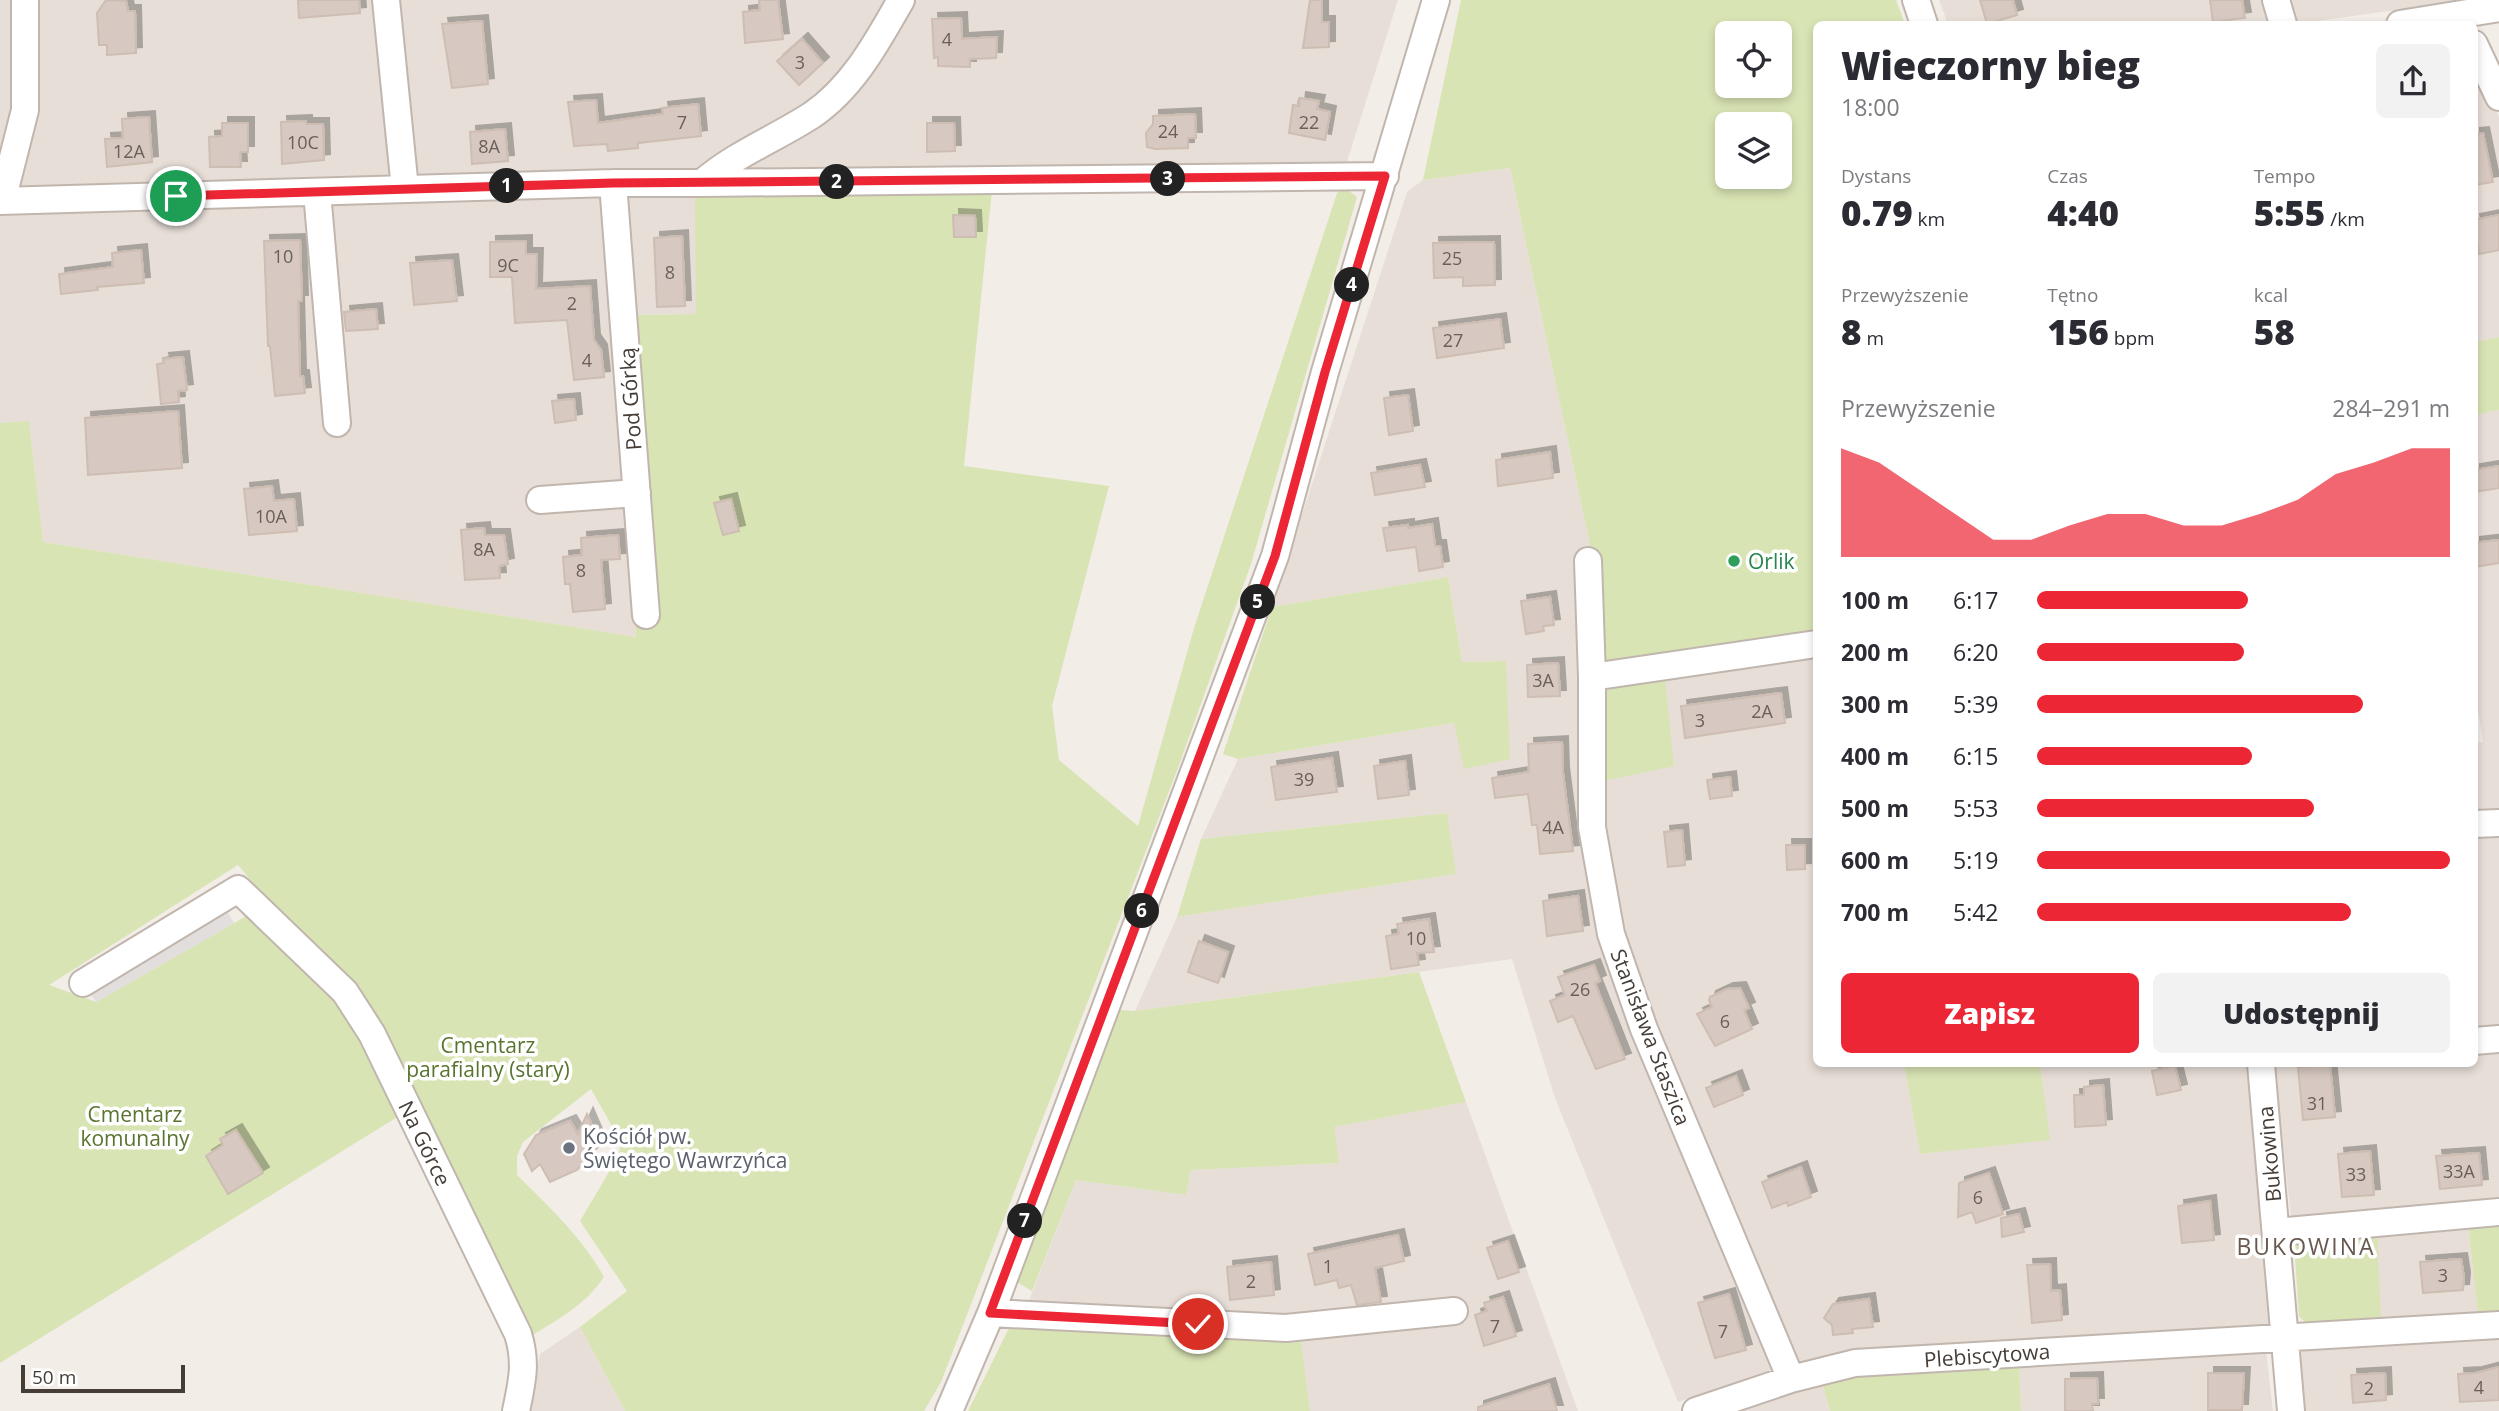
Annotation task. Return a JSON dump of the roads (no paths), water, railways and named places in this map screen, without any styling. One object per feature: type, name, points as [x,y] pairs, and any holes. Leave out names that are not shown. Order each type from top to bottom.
[{"type":"street","points":[[25,0],[25,110],[1,201],[613,183],[1385,176]]},
{"type":"street","points":[[386,0],[405,189]]},
{"type":"street","points":[[702,183],[727,163],[812,114],[831,99],[853,78],[901,0]]},
{"type":"street","points":[[948,1411],[990,1313],[1275,556],[1325,372],[1436,0]]},
{"type":"street","points":[[1916,0],[1923,21]]},
{"type":"street","points":[[2276,0],[2282,21]]},
{"type":"street","points":[[2417,21],[2499,8]]},
{"type":"street","points":[[2478,52],[2499,97]]},
{"type":"street","name":"Pod Górką","points":[[613,183],[646,615]]},
{"type":"street","points":[[317,192],[337,423]]},
{"type":"street","points":[[540,500],[637,493]]},
{"type":"street","name":"Stanisława Staszica","points":[[1588,561],[1592,677],[1592,827],[1611,934],[1644,1028],[1791,1379]]},
{"type":"street","points":[[1592,677],[1813,644]]},
{"type":"street","points":[[2478,824],[2499,822]]},
{"type":"street","name":"Na Górce","points":[[83,983],[238,889],[345,992],[372,1034],[518,1334],[524,1354],[523,1377],[516,1411]]},
{"type":"street","points":[[2478,1041],[2499,1039]]},
{"type":"street","name":"Bukowina","points":[[2261,1067],[2291,1411]]},
{"type":"street","points":[[2276,1232],[2499,1213]]},
{"type":"street","points":[[990,1313],[1286,1328],[1454,1311]]},
{"type":"street","name":"Plebiscytowa","points":[[1696,1411],[1791,1379],[1855,1363],[2499,1325]]},
{"type":"place","name":"Orlik","points":[[1734,561]]},
{"type":"place","name":"Kościół pw. Świętego Wawrzyńca","points":[[569,1148]]},
{"type":"district","name":"BUKOWINA","points":[[2306,1246]]},
{"type":"park label","name":"Cmentarz parafialny (stary)","points":[[488,1057]]},
{"type":"park label","name":"Cmentarz komunalny","points":[[135,1126]]}]
